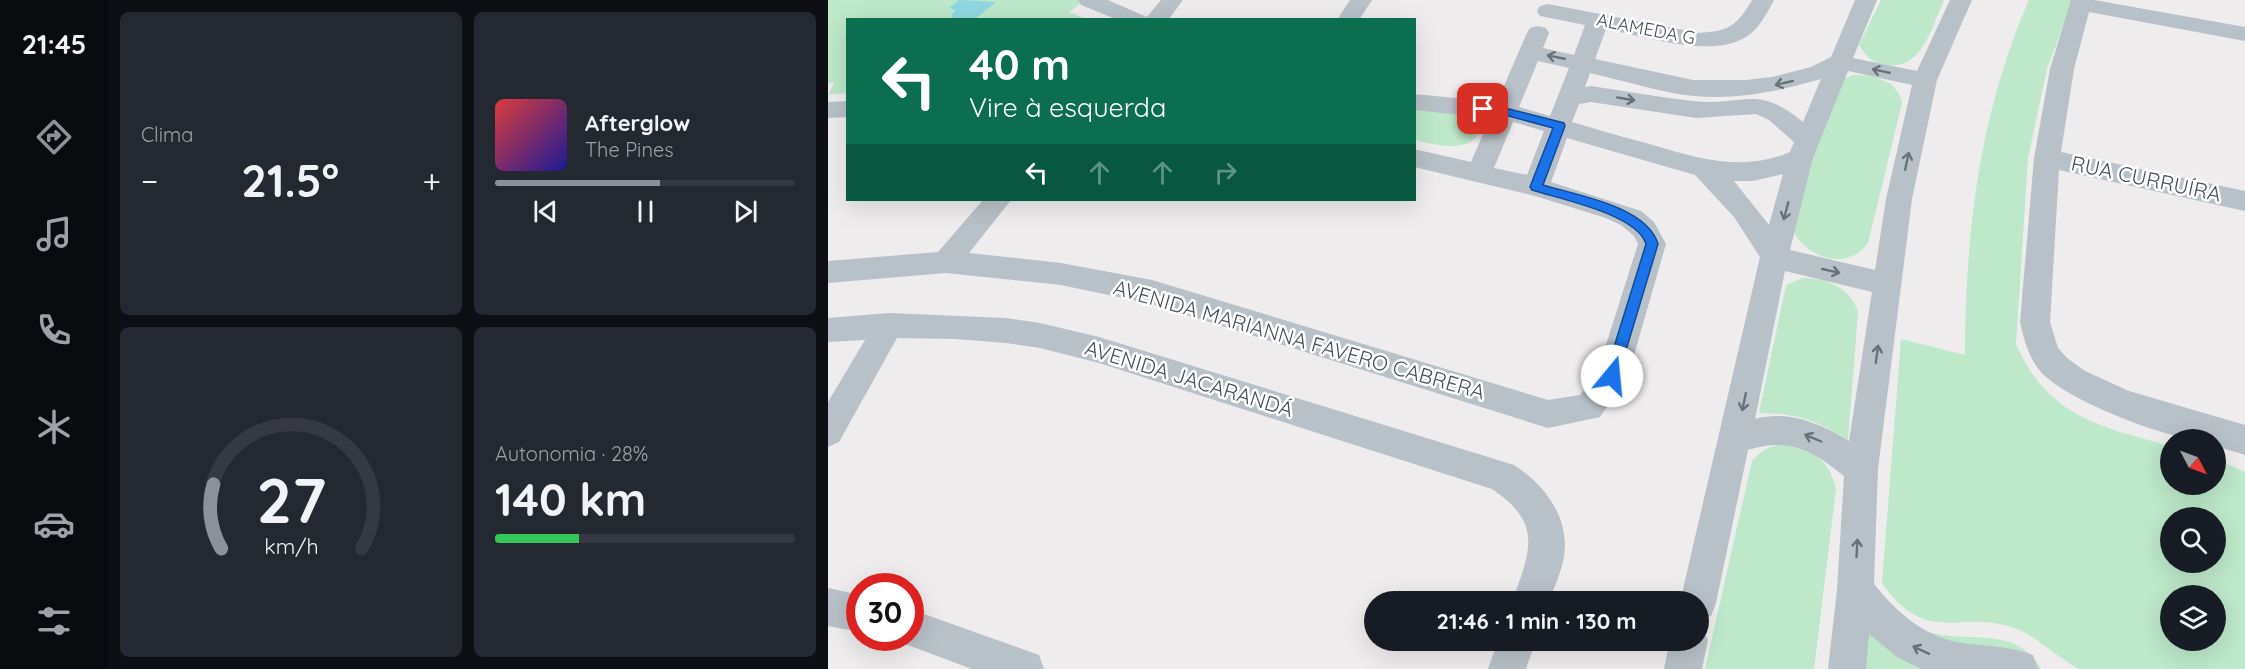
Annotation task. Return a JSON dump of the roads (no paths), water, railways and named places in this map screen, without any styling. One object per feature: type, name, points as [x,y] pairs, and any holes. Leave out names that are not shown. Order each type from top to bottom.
[{"type":"street","points":[[1089,0],[1133,18]]},
{"type":"street","points":[[1158,18],[1172,0]]},
{"type":"street","points":[[1349,18],[1361,0]]},
{"type":"street","name":"ALAMEDA G","points":[[1550,6],[1598,20],[1699,40],[1719,39],[1736,34],[1749,25],[1763,0]]},
{"type":"street","points":[[1701,591],[1736,439],[1774,257],[1803,148],[1866,0]]},
{"type":"street","points":[[1848,669],[1862,469],[1899,199],[1925,80],[1961,0]]},
{"type":"street","points":[[2245,34],[2081,2],[2062,69],[2047,158],[2035,322],[2040,344],[2054,366],[2080,384],[2114,400],[2245,440]]},
{"type":"street","points":[[1479,174],[1550,6]]},
{"type":"street","points":[[1416,158],[1536,187],[1598,20]]},
{"type":"street","points":[[1529,52],[1583,62],[1677,124],[1704,169],[1737,200],[1755,223],[1774,257],[1887,284]]},
{"type":"street","points":[[1570,98],[1591,94],[1677,124],[1746,88],[1797,80],[1838,62],[1925,80]]},
{"type":"street","points":[[1416,102],[1505,111],[1560,126],[1677,124],[1759,106],[1778,114],[1803,148]]},
{"type":"street","points":[[828,110],[846,109]]},
{"type":"street","points":[[1704,169],[1733,174],[1762,172],[1803,148]]},
{"type":"street","name":"RUA CURRUÍRA","points":[[2047,158],[2245,201]]},
{"type":"street","name":"AVENIDA MARIANNA FAVERO CABRERA","points":[[828,272],[946,262],[1061,274],[1152,292],[1548,414],[1589,407],[1612,376],[1652,244],[1644,229],[1631,218],[1536,187]]},
{"type":"street","points":[[946,262],[997,201]]},
{"type":"street","points":[[828,432],[889,325]]},
{"type":"street","name":"AVENIDA JACARANDÁ","points":[[828,330],[889,325],[962,326],[1032,334],[1099,350],[1502,476],[1519,486],[1533,502],[1542,518],[1547,536],[1546,556],[1534,591]]},
{"type":"street","points":[[1736,439],[1770,429],[1803,434],[1834,447],[1862,469]]},
{"type":"street","points":[[1855,590],[1878,619],[1909,644],[1926,653],[1956,662],[2007,665],[2019,669]]},
{"type":"street","points":[[828,607],[846,611]]},
{"type":"street","points":[[924,633],[1025,669]]},
{"type":"street","points":[[1507,669],[1513,651]]},
{"type":"street","points":[[1683,669],[1687,651]]},
{"type":"water","points":[[959,0],[996,2],[976,18],[952,18],[956,10],[949,8]]}]
